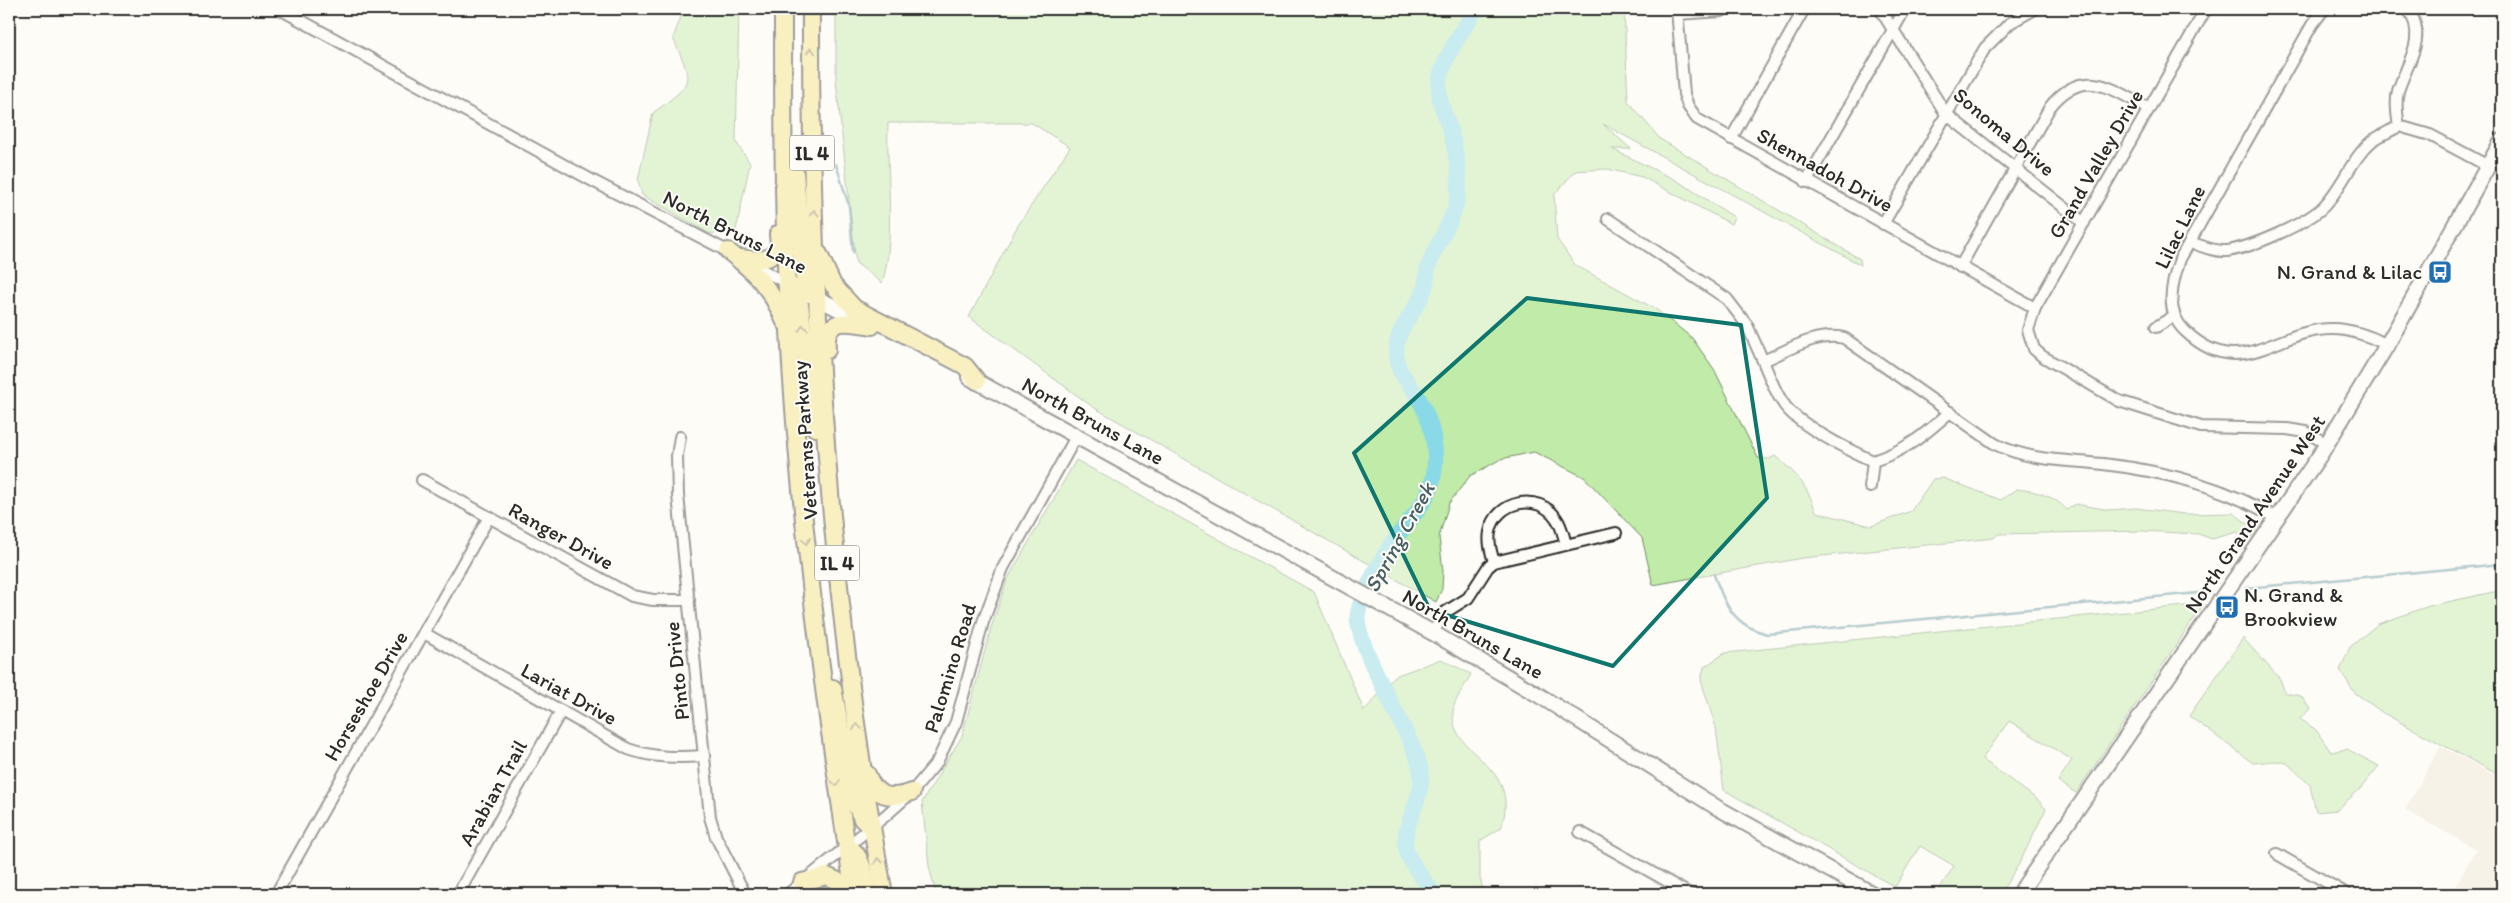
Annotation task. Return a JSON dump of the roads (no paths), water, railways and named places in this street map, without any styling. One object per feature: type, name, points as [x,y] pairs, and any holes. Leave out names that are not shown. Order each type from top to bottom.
[{"type":"highway","name":"Veterans Parkway","points":[[783,9],[783,108],[789,332],[810,578],[826,713],[854,894]]},
{"type":"highway","name":"Veterans Parkway","points":[[811,9],[816,297],[830,490],[846,648],[871,827],[884,894]]},
{"type":"highway","points":[[783,39],[791,108],[803,270],[806,284],[816,297]]},
{"type":"highway","points":[[734,255],[767,259],[776,253],[779,247],[776,137],[783,108]]},
{"type":"highway","points":[[814,240],[830,280],[846,301],[854,308],[965,366],[977,381]]},
{"type":"highway","points":[[734,255],[769,288],[789,332]]},
{"type":"highway","points":[[787,283],[799,297],[821,471],[832,514]]},
{"type":"highway","points":[[830,490],[833,440],[826,343],[828,332],[835,324],[841,322],[872,326]]},
{"type":"highway","points":[[810,578],[825,643],[855,803],[862,819],[871,827]]},
{"type":"highway","points":[[862,761],[870,783],[881,794],[893,797],[912,792]]},
{"type":"highway","points":[[846,846],[854,851],[859,860],[868,894]]},
{"type":"highway","points":[[802,882],[827,876],[844,884],[854,894]]},
{"type":"main road","name":"North Grand Avenue West","points":[[2018,894],[2278,519],[2327,444],[2387,345],[2502,141]]},
{"type":"main road","name":"North Bruns Lane","points":[[787,283],[977,381],[1389,608],[1540,696],[1716,807],[1873,894]]},
{"type":"street","name":"North Bruns Lane","points":[[280,9],[592,181],[787,283]]},
{"type":"street","points":[[1731,139],[1804,9]]},
{"type":"street","name":"Sonoma Drive","points":[[1880,9],[1946,114],[2084,223]]},
{"type":"street","points":[[1806,182],[1905,9]]},
{"type":"street","points":[[1882,224],[1985,48],[2010,23],[2035,9]]},
{"type":"street","name":"Grand Valley Drive","points":[[2206,9],[2035,308],[2028,330],[2030,342],[2042,356],[2125,404],[2200,427],[2287,429],[2306,432],[2327,444]]},
{"type":"street","name":"Lilac Lane","points":[[2174,316],[2171,289],[2180,259],[2312,25],[2324,9]]},
{"type":"street","points":[[2399,126],[2396,103],[2398,92],[2417,40],[2415,20],[2408,9]]},
{"type":"street","points":[[1677,11],[1722,11]]},
{"type":"street","name":"Shennadoh Drive","points":[[1677,11],[1684,94],[1688,106],[1697,119],[1806,182],[2035,308]]},
{"type":"street","points":[[1960,267],[2050,107],[2059,96],[2071,87],[2096,83],[2106,85],[2149,109]]},
{"type":"street","points":[[2190,242],[2207,249],[2227,251],[2243,247],[2304,221],[2324,207],[2361,153],[2373,140],[2399,126],[2430,135],[2488,166]]},
{"type":"street","points":[[1608,219],[1727,299],[1747,325],[1783,404],[1792,414],[1852,452],[1873,461],[1898,453],[1925,434],[1950,412]]},
{"type":"street","points":[[2156,327],[2174,316],[2182,328],[2207,347],[2230,354],[2258,351],[2299,335],[2332,329],[2359,333],[2387,345]]},
{"type":"street","points":[[1763,361],[1815,338],[1833,336],[1844,338],[1995,444],[2018,455],[2138,469],[2170,476],[2230,494],[2278,519]]},
{"type":"street","name":"Palomino Road","points":[[788,894],[912,792],[925,778],[948,742],[960,708],[983,622],[1003,568],[1077,435]]},
{"type":"street","name":"Pinto Drive","points":[[680,437],[676,472],[710,817],[716,837],[745,894]]},
{"type":"street","points":[[1870,487],[1873,461]]},
{"type":"street","name":"Ranger Drive","points":[[422,480],[632,596],[653,600],[689,600]]},
{"type":"street","points":[[1494,562],[1490,549],[1490,533],[1493,524],[1498,514],[1514,504],[1534,503],[1550,511],[1557,519],[1566,544]]},
{"type":"street","name":"Horseshoe Drive","points":[[276,894],[489,517]]},
{"type":"street","points":[[1433,633],[1444,614],[1468,598],[1488,567],[1494,562],[1616,533]]},
{"type":"street","name":"Lariat Drive","points":[[424,633],[628,749],[648,756],[668,758],[704,756]]},
{"type":"street","name":"Arabian Trail","points":[[458,894],[561,711]]},
{"type":"street","points":[[1580,832],[1690,894]]},
{"type":"street","points":[[2277,854],[2347,894]]},
{"type":"waterway","name":"Spring Creek","points":[[1434,894],[1414,867],[1406,849],[1407,828],[1421,785],[1418,760],[1371,662],[1358,625],[1358,613],[1368,586],[1385,554],[1429,492],[1434,473],[1435,454],[1430,425],[1419,399],[1400,371],[1396,352],[1397,343],[1403,328],[1424,291],[1428,267],[1456,205],[1459,187],[1457,160],[1440,99],[1439,84],[1442,69],[1450,51],[1476,9]]},
{"type":"waterway","points":[[836,164],[849,206],[853,252]]},
{"type":"waterway","points":[[2247,588],[2502,564]]},
{"type":"waterway","points":[[1714,575],[1727,605],[1738,620],[1755,630],[1767,634],[2198,593]]},
{"type":"place","name":"N. Grand & Lilac","points":[[2440,272]]},
{"type":"place","name":"N. Grand & Brookview","points":[[2227,607]]}]
